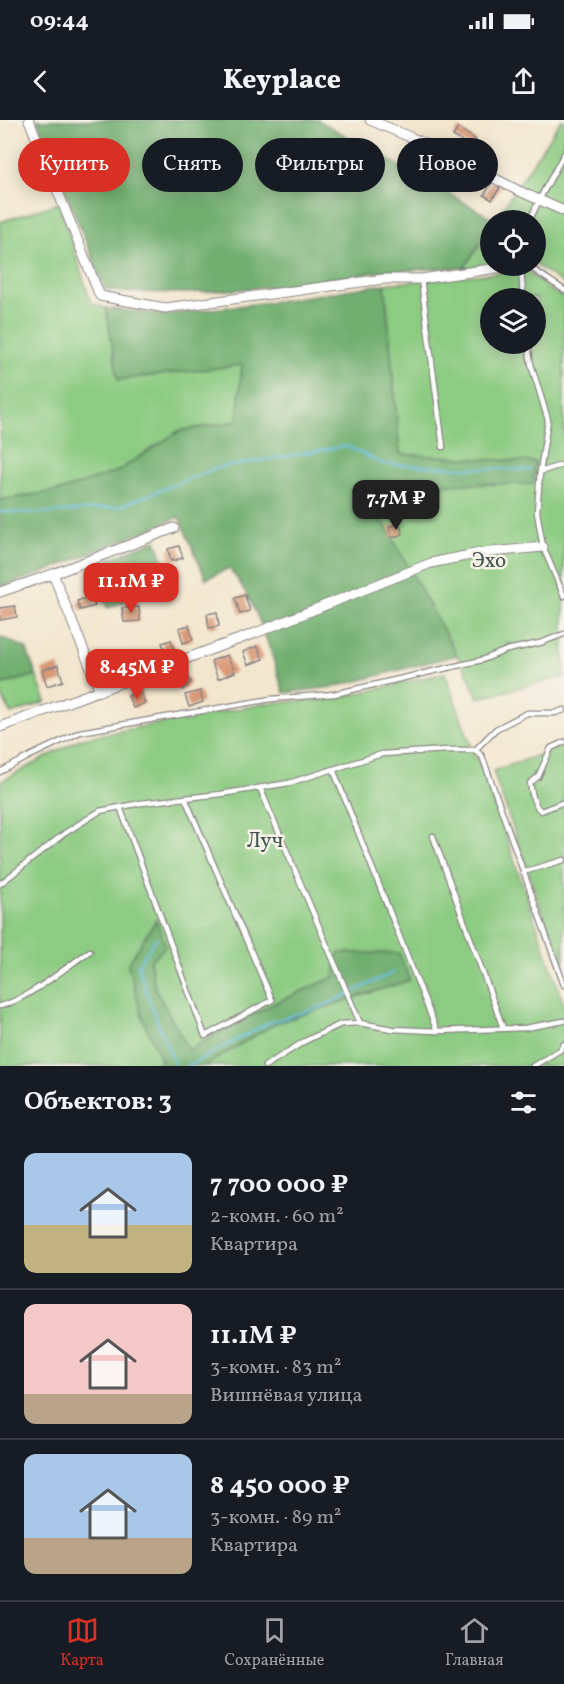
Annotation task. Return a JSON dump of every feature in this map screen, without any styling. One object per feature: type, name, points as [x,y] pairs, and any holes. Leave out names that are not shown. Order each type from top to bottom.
[{"type":"street","points":[[29,120],[100,296],[165,308],[384,279],[421,279],[480,270]]},
{"type":"street","points":[[370,120],[438,149],[564,212]]},
{"type":"street","points":[[0,592],[174,528]]},
{"type":"street","points":[[0,727],[253,634],[431,563],[480,552],[543,547]]},
{"type":"street","points":[[53,574],[100,691]]},
{"type":"lane","points":[[534,210],[564,154]]},
{"type":"lane","points":[[543,276],[564,290]]},
{"type":"lane","points":[[421,279],[443,447]]},
{"type":"lane","points":[[530,354],[548,420],[537,512],[543,547],[564,596]]},
{"type":"lane","points":[[540,472],[564,464]]},
{"type":"lane","points":[[0,772],[80,732],[271,699],[334,694],[482,660],[507,650],[540,643],[564,634]]},
{"type":"lane","points":[[475,750],[496,729],[527,712],[555,713],[564,710]]},
{"type":"lane","points":[[564,742],[551,748],[538,777],[530,783],[538,809],[541,811],[564,802]]},
{"type":"lane","points":[[0,885],[74,827],[100,811],[289,783],[382,754],[475,750],[482,756],[564,985]]},
{"type":"lane","points":[[333,770],[437,1031]]},
{"type":"lane","points":[[260,788],[360,1023]]},
{"type":"lane","points":[[120,807],[205,1036],[272,1000],[185,798]]},
{"type":"lane","points":[[433,836],[503,1028]]},
{"type":"lane","points":[[524,872],[564,860]]},
{"type":"lane","points":[[0,1006],[10,1004],[90,951]]},
{"type":"lane","points":[[265,1066],[305,1041],[340,1024],[360,1023],[392,1029],[437,1031],[525,1028],[564,1021]]},
{"type":"lane","points":[[533,1066],[560,1050],[564,1044]]},
{"type":"green space","points":[[37,120],[318,120],[350,138],[255,138],[255,192],[385,192],[385,158],[397,165],[397,192],[445,192],[480,212],[480,243],[464,268],[378,272],[283,286],[188,293],[122,292],[105,289],[66,192],[130,192],[130,138],[44,138]]},
{"type":"green space","points":[[561,120],[564,120],[564,284],[546,272],[546,210],[502,210]]},
{"type":"green space","points":[[59,203],[91,303],[106,308],[118,380],[242,365],[237,421],[179,431],[118,471],[63,490],[0,500],[0,222]]},
{"type":"green space","points":[[480,243],[480,266],[464,268]]},
{"type":"green space","name":"Эхо","points":[[480,275],[534,276],[548,289],[564,298],[564,677],[478,698],[468,675],[363,485],[533,484],[535,463],[400,455],[385,284]]},
{"type":"green space","points":[[385,284],[400,454],[535,462],[533,484],[363,485],[457,655],[334,687],[284,693],[268,644],[248,596],[229,568],[206,579],[179,517],[45,572],[0,587],[0,500],[63,490],[118,471],[179,431],[237,421],[242,365],[118,380],[106,308],[163,315],[270,302]]},
{"type":"green space","points":[[156,540],[171,582],[108,608],[92,566]]},
{"type":"green space","points":[[0,637],[26,648],[36,675],[0,685]]},
{"type":"green space","name":"Луч","points":[[445,673],[475,756],[480,762],[564,1005],[564,1066],[204,1066],[276,1023],[410,980],[334,977],[273,1004],[189,1050],[155,989],[150,960],[128,964],[143,1019],[162,1062],[151,1066],[0,1066],[0,782],[82,738],[269,703],[334,699]]},
{"type":"green space","points":[[36,675],[46,702],[11,714],[0,692],[0,685]]},
{"type":"green space","points":[[564,746],[564,974],[493,771]]},
{"type":"green space","points":[[156,920],[166,946],[150,961],[155,989],[189,1050],[273,1004],[334,977],[338,953],[399,953],[410,980],[276,1023],[204,1066],[151,1066],[162,1061],[143,1019],[128,964]]},
{"type":"building","points":[[458,128],[473,138],[456,138],[453,136]]},
{"type":"building","points":[[486,192],[497,192],[492,200],[484,195]]},
{"type":"building","points":[[399,523],[403,534],[392,538],[389,527]]},
{"type":"building","points":[[179,546],[183,558],[171,561],[168,549]]},
{"type":"building","points":[[245,595],[250,611],[240,614],[235,598]]},
{"type":"building","points":[[91,596],[95,606],[80,610],[77,601]]},
{"type":"building","points":[[15,606],[17,617],[0,620],[0,608]]},
{"type":"building","points":[[139,607],[140,621],[124,622],[122,608]]},
{"type":"building","points":[[217,612],[219,626],[209,628],[207,614]]},
{"type":"building","points":[[189,625],[193,640],[183,643],[179,628]]},
{"type":"building","points":[[171,640],[175,650],[166,653],[162,643]]},
{"type":"building","points":[[257,646],[263,659],[248,665],[243,652]]},
{"type":"building","points":[[227,655],[235,672],[218,679],[211,661]]},
{"type":"building","points":[[58,665],[63,681],[47,686],[42,670]]},
{"type":"building","points":[[180,671],[191,682],[183,690],[172,679]]},
{"type":"building","points":[[162,672],[166,679],[152,686],[149,679]]},
{"type":"building","points":[[140,691],[145,703],[133,708],[128,696]]},
{"type":"building","points":[[200,691],[203,702],[189,707],[185,695]]},
{"type":"waterway","points":[[0,512],[50,513],[118,507],[217,468],[347,446],[383,464],[531,470]]},
{"type":"waterway","points":[[157,937],[138,965],[155,1016],[176,1066]]},
{"type":"waterway","points":[[188,1066],[268,1023],[324,1006],[394,972]]}]
